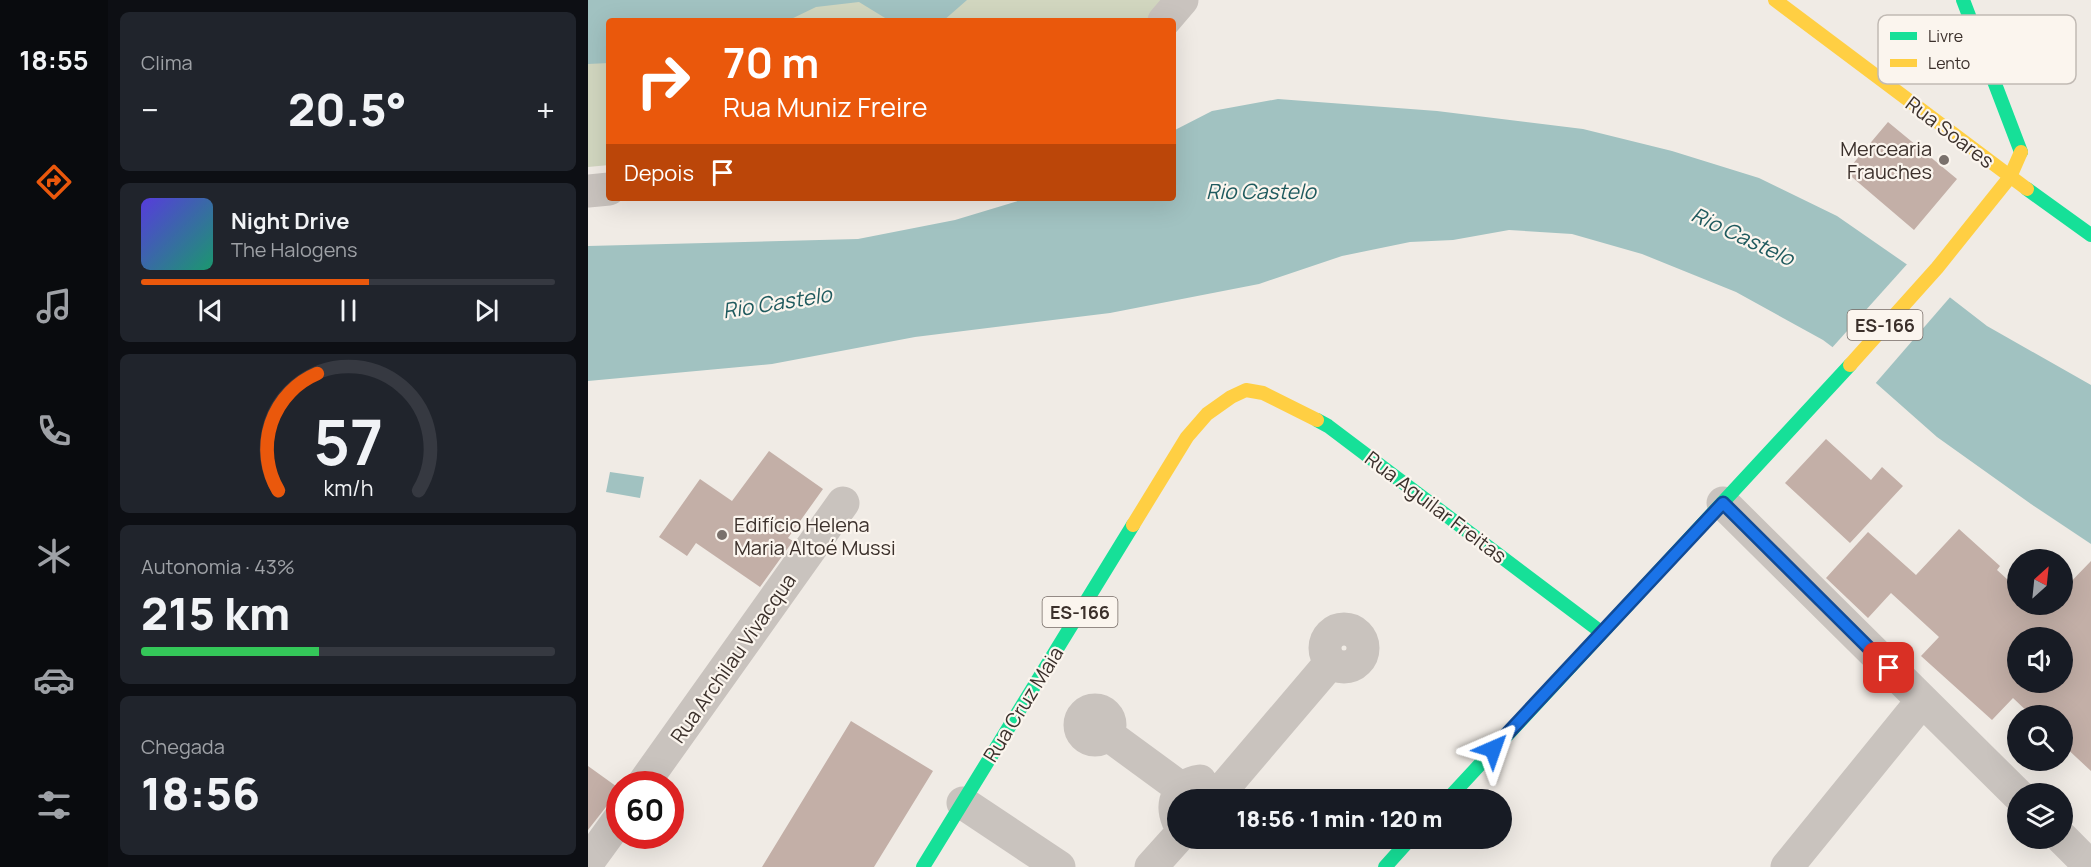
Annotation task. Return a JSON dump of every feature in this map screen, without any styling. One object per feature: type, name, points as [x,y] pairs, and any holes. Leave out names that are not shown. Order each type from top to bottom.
[{"type":"main road","name":"Rua Soares","points":[[1775,0],[1878,78]]},
{"type":"main road","name":"ES-166","points":[[1963,0],[1969,15]]},
{"type":"main road","name":"Rua Soares","points":[[1887,84],[2091,235]]},
{"type":"main road","name":"ES-166","points":[[1457,789],[1834,382],[1936,268],[2010,177],[2022,151],[1996,84]]},
{"type":"main road","name":"Rua Cruz Maia","points":[[923,867],[1187,437],[1207,414],[1231,397],[1246,390],[1263,393]]},
{"type":"main road","name":"Rua Aguilar Freitas","points":[[1263,393],[1328,426],[1601,632]]},
{"type":"main road","points":[[1385,867],[1401,849]]},
{"type":"street","points":[[1167,18],[1182,0]]},
{"type":"street","points":[[588,191],[606,189]]},
{"type":"street","name":"Rua Archilau Vivacqua","points":[[652,771],[843,503]]},
{"type":"street","points":[[1723,503],[2007,784]]},
{"type":"street","points":[[1230,789],[1331,662]]},
{"type":"street","points":[[1786,867],[1922,701]]},
{"type":"street","points":[[1107,734],[1182,789],[1198,781],[1215,784],[1220,789]]},
{"type":"street","points":[[963,803],[1059,867]]},
{"type":"street","points":[[588,862],[606,837]]},
{"type":"street","points":[[1151,867],[1167,849]]},
{"type":"street","points":[[2073,849],[2091,867]]},
{"type":"green space","points":[[588,0],[1172,0],[1157,18],[606,18],[606,165],[588,167]]},
{"type":"water","points":[[588,0],[967,0],[946,18],[885,18],[859,2],[816,7],[793,18],[606,18],[606,63],[588,64]]},
{"type":"water","name":"Rio Castelo","points":[[1278,99],[1437,111],[1583,129],[1672,151],[1759,178],[1837,216],[1912,268],[1987,326],[2091,385],[2091,544],[1937,437],[1851,361],[1823,340],[1736,292],[1642,254],[1572,234],[1509,230],[1453,240],[1410,242],[1342,256],[1259,284],[1110,313],[915,337],[772,364],[588,381],[588,246],[858,239],[955,220],[1018,201],[1176,201],[1176,129],[1212,111]]},
{"type":"water","points":[[610,472],[644,477],[640,498],[606,492]]},
{"type":"pier","points":[[1909,262],[1952,295],[1874,385],[1830,350]]},
{"type":"building","points":[[1888,122],[1957,179],[1914,230],[1846,172]]},
{"type":"building","points":[[1826,439],[1871,480],[1882,467],[1903,486],[1850,543],[1785,483]]},
{"type":"building","points":[[769,451],[823,489],[788,538],[793,541],[760,587],[696,543],[687,556],[659,537],[700,479],[732,501]]},
{"type":"building","points":[[1959,529],[2000,566],[1997,570],[2007,579],[2007,615],[2073,615],[2073,580],[2091,561],[2091,771],[2073,754],[2073,705],[2020,705],[2013,698],[1992,720],[1921,656],[1939,637],[1891,593],[1868,618],[1826,578],[1868,532],[1916,575]]},
{"type":"building","points":[[851,721],[933,771],[874,867],[762,867]]},
{"type":"building","points":[[588,766],[606,779],[606,807],[588,830]]},
{"type":"traffic: fast","points":[[1963,0],[1969,15]]},
{"type":"traffic: fast","points":[[1995,84],[2021,152]]},
{"type":"traffic: fast","points":[[2027,189],[2091,235]]},
{"type":"traffic: fast","points":[[1457,789],[1850,365]]},
{"type":"traffic: fast","points":[[1317,420],[1601,632]]},
{"type":"traffic: fast","points":[[923,867],[1133,525]]},
{"type":"traffic: fast","points":[[1385,867],[1401,849]]},
{"type":"traffic: slow","points":[[1775,0],[1878,77]]},
{"type":"traffic: slow","points":[[1887,84],[2027,189]]},
{"type":"traffic: slow","points":[[1850,365],[1937,268],[2010,177],[2021,152]]},
{"type":"traffic: slow","points":[[1133,525],[1187,437],[1207,414],[1231,397],[1246,390],[1263,393],[1317,420]]},
{"type":"place","name":"Mercearia Frauches","points":[[1944,160]]},
{"type":"place","name":"Edifício Helena Maria Altoé Mussi","points":[[722,535]]},
{"type":"route","points":[[1493,749],[1723,503],[1889,668]]}]
